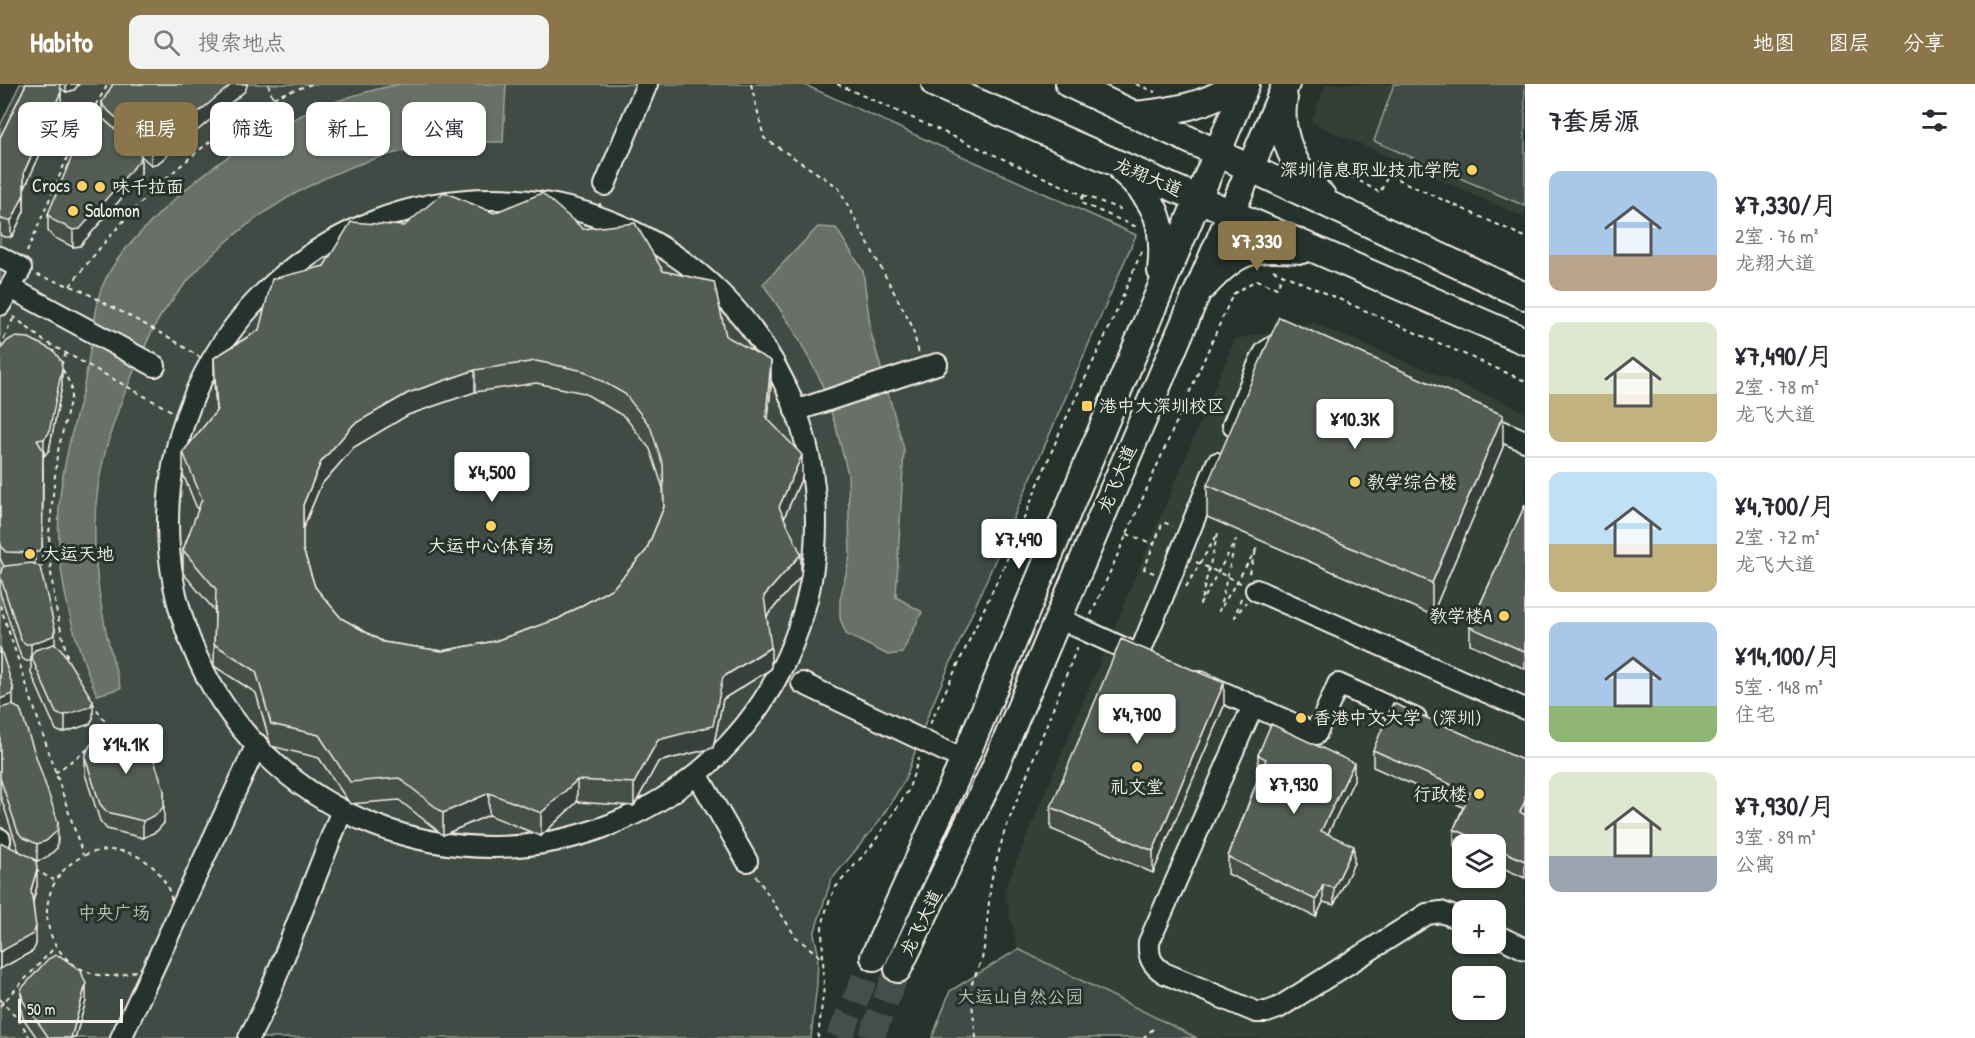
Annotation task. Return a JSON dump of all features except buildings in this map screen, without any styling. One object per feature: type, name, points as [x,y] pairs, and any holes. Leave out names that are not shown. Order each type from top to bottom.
[{"type":"main road","name":"龙翔大道","points":[[935,84],[1525,341]]},
{"type":"main road","points":[[1068,84],[1525,296]]},
{"type":"main road","points":[[1136,115],[1202,103],[1237,84]]},
{"type":"main road","name":"龙飞大道","points":[[874,957],[964,760],[1246,84]]},
{"type":"main road","points":[[1286,84],[1282,109],[1283,126],[1290,149],[1300,171],[1314,189],[1334,206]]},
{"type":"main road","name":"龙飞大道","points":[[898,969],[988,784],[1286,84]]},
{"type":"main road","points":[[1111,161],[1149,198],[1157,217],[1162,240],[1159,291]]},
{"type":"main road","points":[[1194,298],[1234,258],[1250,251],[1268,248],[1320,252]]},
{"type":"street","points":[[605,185],[647,84]]},
{"type":"street","points":[[466,199],[519,200],[571,208],[597,216],[644,237],[688,265],[727,300],[744,320],[773,363],[795,411],[810,463],[815,507],[815,543],[805,604],[791,647],[767,694],[736,737],[697,774],[653,805],[621,821],[578,836],[525,846],[471,847],[427,840],[392,831],[342,810],[297,781],[239,724],[210,680],[188,630],[174,579],[170,543],[170,498],[173,472],[186,419],[210,364],[256,300],[296,264],[340,236],[389,215],[440,202],[466,199]]},
{"type":"street","points":[[0,257],[21,269],[10,288],[7,311]]},
{"type":"street","points":[[10,288],[155,366]]},
{"type":"street","points":[[1139,655],[1265,351],[1281,341],[1299,342]]},
{"type":"street","points":[[795,411],[929,366]]},
{"type":"street","points":[[1468,417],[1525,441]]},
{"type":"street","points":[[1250,587],[1525,709]]},
{"type":"street","points":[[1058,618],[1160,664]]},
{"type":"street","points":[[1180,674],[1316,734],[1338,684],[1432,726]]},
{"type":"street","points":[[802,683],[964,760]]},
{"type":"street","points":[[1253,706],[1149,942],[1148,953],[1152,965],[1164,973],[1256,1012],[1267,1012],[1278,1008],[1427,914],[1441,912],[1452,916]]},
{"type":"street","points":[[121,1038],[257,744]]},
{"type":"street","points":[[697,774],[747,861]]},
{"type":"street","points":[[249,1038],[263,1010],[342,810]]},
{"type":"street","points":[[1506,940],[1525,949]]},
{"type":"path","points":[[108,84],[73,144],[21,269],[78,289],[171,338],[210,364]]},
{"type":"path","points":[[268,84],[273,98]]},
{"type":"path","points":[[70,286],[124,218],[162,181],[200,149],[250,111],[273,98],[312,84]]},
{"type":"path","points":[[751,84],[764,138],[838,188],[912,326],[929,366]]},
{"type":"path","points":[[837,84],[1083,195],[1125,211]]},
{"type":"path","points":[[1136,84],[1157,93]]},
{"type":"path","points":[[1316,160],[1348,174],[1380,193],[1388,176],[1525,237]]},
{"type":"path","points":[[1083,195],[1081,202],[1141,229]]},
{"type":"path","points":[[818,1038],[824,987],[822,927],[826,907],[835,888],[873,844],[909,791],[934,714],[1005,564],[1061,429],[1112,322],[1142,249]]},
{"type":"path","points":[[1090,616],[1233,294],[1256,280],[1277,288],[1283,273],[1525,381]]},
{"type":"path","points":[[0,347],[7,311],[44,340],[186,419]]},
{"type":"path","points":[[66,353],[61,366],[71,386],[71,397],[57,455],[50,534],[51,573],[56,609],[71,669]]},
{"type":"path","points":[[1189,533],[1163,522],[1144,569],[1186,587],[1218,533],[1200,604],[1236,540],[1219,611],[1257,548],[1250,587],[1235,617],[1250,587]]},
{"type":"path","points":[[1127,534],[1154,544]]},
{"type":"path","points":[[1180,555],[1250,587]]},
{"type":"path","points":[[0,605],[82,855]]},
{"type":"path","points":[[976,1038],[971,995],[972,983],[982,959],[996,857],[1076,650]]},
{"type":"path","points":[[89,696],[112,733]]},
{"type":"path","points":[[55,773],[93,746]]},
{"type":"path","points":[[102,849],[121,850],[140,856],[156,868],[167,885],[173,904],[173,924],[166,942],[155,958],[140,969],[122,976],[103,976],[84,971],[68,961],[56,946],[49,931],[46,914],[49,897],[55,881],[67,866],[82,855],[102,849]]},
{"type":"path","points":[[747,861],[795,937],[824,959]]},
{"type":"path","points":[[35,870],[55,881]]},
{"type":"path","points":[[0,1006],[56,946]]},
{"type":"path","points":[[0,999],[21,1023],[30,1038]]},
{"type":"path","points":[[1143,1038],[1153,1029]]},
{"type":"shaded area","points":[[401,84],[506,84],[503,142],[486,142],[486,102],[402,102],[402,151],[390,155],[390,102],[334,102]]},
{"type":"shaded area","name":"深圳信息职业技术学院","points":[[1326,84],[1525,84],[1525,218],[1311,122]]},
{"type":"shaded area","points":[[306,114],[306,156],[386,156],[325,178],[287,198],[251,222],[218,249],[188,280],[162,314],[150,335],[126,389],[107,443],[96,500],[95,541],[98,583],[109,647],[121,688],[97,695],[79,647],[66,598],[58,522],[66,458],[84,385],[101,291],[111,269],[123,252],[151,222],[205,173],[229,156],[294,156],[294,119]]},
{"type":"shaded area","points":[[818,227],[836,228],[863,271],[871,333],[904,449],[896,597],[922,612],[902,653],[888,655],[846,634],[840,618],[840,600],[850,556],[848,474],[820,379],[792,327],[763,284]]},
{"type":"shaded area","name":"香港中文大学（深圳）","points":[[1313,323],[1525,411],[1525,1038],[1197,1038],[1018,949],[1004,891],[1235,339]]},
{"type":"green space","name":"中央广场","points":[[20,84],[803,84],[1136,235],[928,715],[905,780],[878,823],[831,880],[814,934],[818,952],[811,1038],[0,1038],[0,126]]},
{"type":"green space","name":"深圳信息职业技术学院","points":[[1394,84],[1525,84],[1525,206],[1374,141]]},
{"type":"green space","name":"大运山自然公园","points":[[1018,949],[1197,1038],[932,1038],[950,991]]},
{"type":"tunnel","points":[[839,1038],[874,957]]},
{"type":"tunnel","points":[[871,1038],[898,969]]},
{"type":"place","name":"深圳信息职业技术学院","points":[[1472,170]]},
{"type":"place","name":"Crocs","points":[[82,186]]},
{"type":"place","name":"味千拉面","points":[[100,187]]},
{"type":"place","name":"Salomon","points":[[73,211]]},
{"type":"place","name":"港中大深圳校区","points":[[1087,406]]},
{"type":"place","name":"教学综合楼","points":[[1355,482]]},
{"type":"place","name":"大运中心体育场","points":[[491,526]]},
{"type":"place","name":"大运天地","points":[[30,554]]},
{"type":"place","name":"教学楼A","points":[[1504,616]]},
{"type":"place","name":"香港中文大学（深圳）","points":[[1301,718]]},
{"type":"place","name":"礼文堂","points":[[1137,767]]},
{"type":"place","name":"行政楼","points":[[1479,794]]}]
